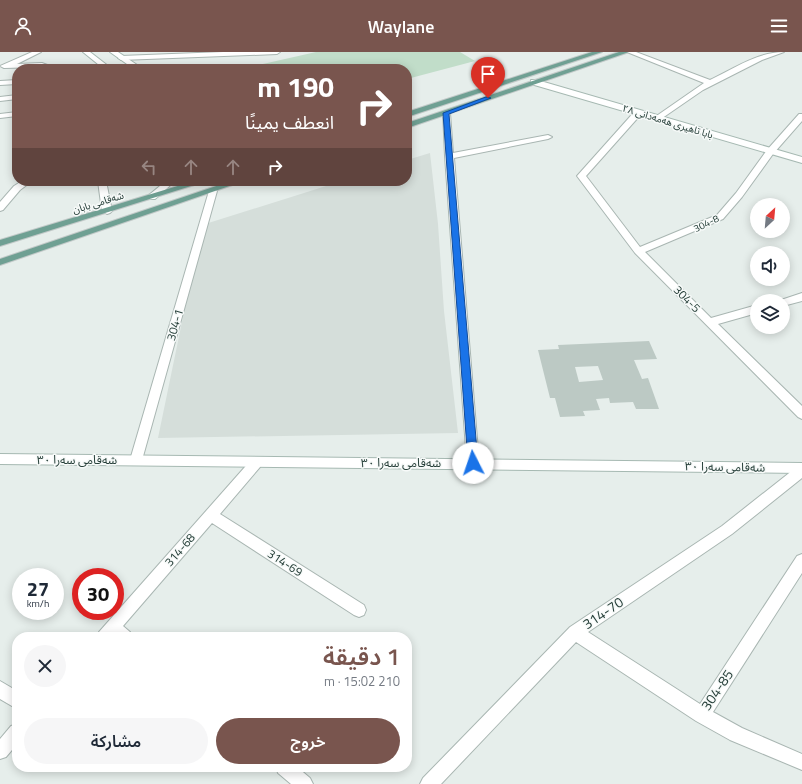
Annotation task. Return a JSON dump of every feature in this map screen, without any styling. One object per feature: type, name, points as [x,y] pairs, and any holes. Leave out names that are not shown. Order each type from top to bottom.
[{"type":"main road","points":[[412,113],[599,52]]},
{"type":"main road","points":[[412,124],[620,53]]},
{"type":"main road","name":"شەقامی بابان","points":[[0,243],[186,186]]},
{"type":"main road","points":[[0,262],[227,186]]},
{"type":"street","points":[[2,67],[38,52]]},
{"type":"street","points":[[86,52],[102,64]]},
{"type":"street","points":[[113,52],[131,64]]},
{"type":"street","points":[[121,58],[277,52]]},
{"type":"street","points":[[630,52],[710,83]]},
{"type":"street","points":[[658,119],[700,88],[760,59],[781,52]]},
{"type":"street","points":[[2,67],[12,66]]},
{"type":"street","name":"بابا تاهیری هەمەدانی ٢٨","points":[[534,82],[770,152],[802,160]]},
{"type":"street","points":[[0,84],[12,83]]},
{"type":"street","points":[[0,99],[12,98]]},
{"type":"street","name":"304-5","points":[[639,112],[581,176],[638,251],[802,414]]},
{"type":"street","points":[[446,113],[473,463]]},
{"type":"street","points":[[0,116],[12,115]]},
{"type":"street","name":"304-8","points":[[638,251],[720,218],[739,195],[770,152],[802,116]]},
{"type":"street","points":[[449,156],[548,137]]},
{"type":"street","points":[[0,208],[20,186]]},
{"type":"street","points":[[103,186],[107,211]]},
{"type":"street","points":[[152,197],[165,186]]},
{"type":"street","name":"304-1","points":[[136,460],[214,191]]},
{"type":"street","points":[[790,300],[802,297]]},
{"type":"street","points":[[709,322],[750,311]]},
{"type":"street","name":"شەقامی سەرا ٣٠","points":[[0,459],[256,463],[473,463],[802,469]]},
{"type":"street","name":"314-68","points":[[109,632],[256,463]]},
{"type":"street","name":"314-70","points":[[429,784],[576,632],[727,530],[802,469]]},
{"type":"street","name":"314-69","points":[[211,515],[359,610]]},
{"type":"street","name":"304-85","points":[[576,632],[702,715],[802,560]]},
{"type":"street","points":[[0,690],[12,698]]},
{"type":"street","points":[[702,715],[736,734],[802,762]]},
{"type":"street","points":[[0,750],[12,737]]},
{"type":"street","points":[[290,772],[304,784]]},
{"type":"shaded area","points":[[430,153],[438,224],[444,311],[458,433],[158,438],[202,225],[326,186],[412,186],[412,158]]},
{"type":"green space","points":[[316,52],[460,52],[475,61],[412,78],[412,64],[263,64]]},
{"type":"building","points":[[649,341],[657,359],[634,360],[642,379],[648,378],[659,409],[636,409],[633,402],[610,403],[609,398],[596,399],[600,410],[583,411],[585,416],[560,417],[555,398],[550,398],[538,350],[559,349],[558,345]],"holes":[[[598,366],[603,380],[579,382],[575,367]]]},
{"type":"route","points":[[473,463],[446,113],[488,98]]}]
